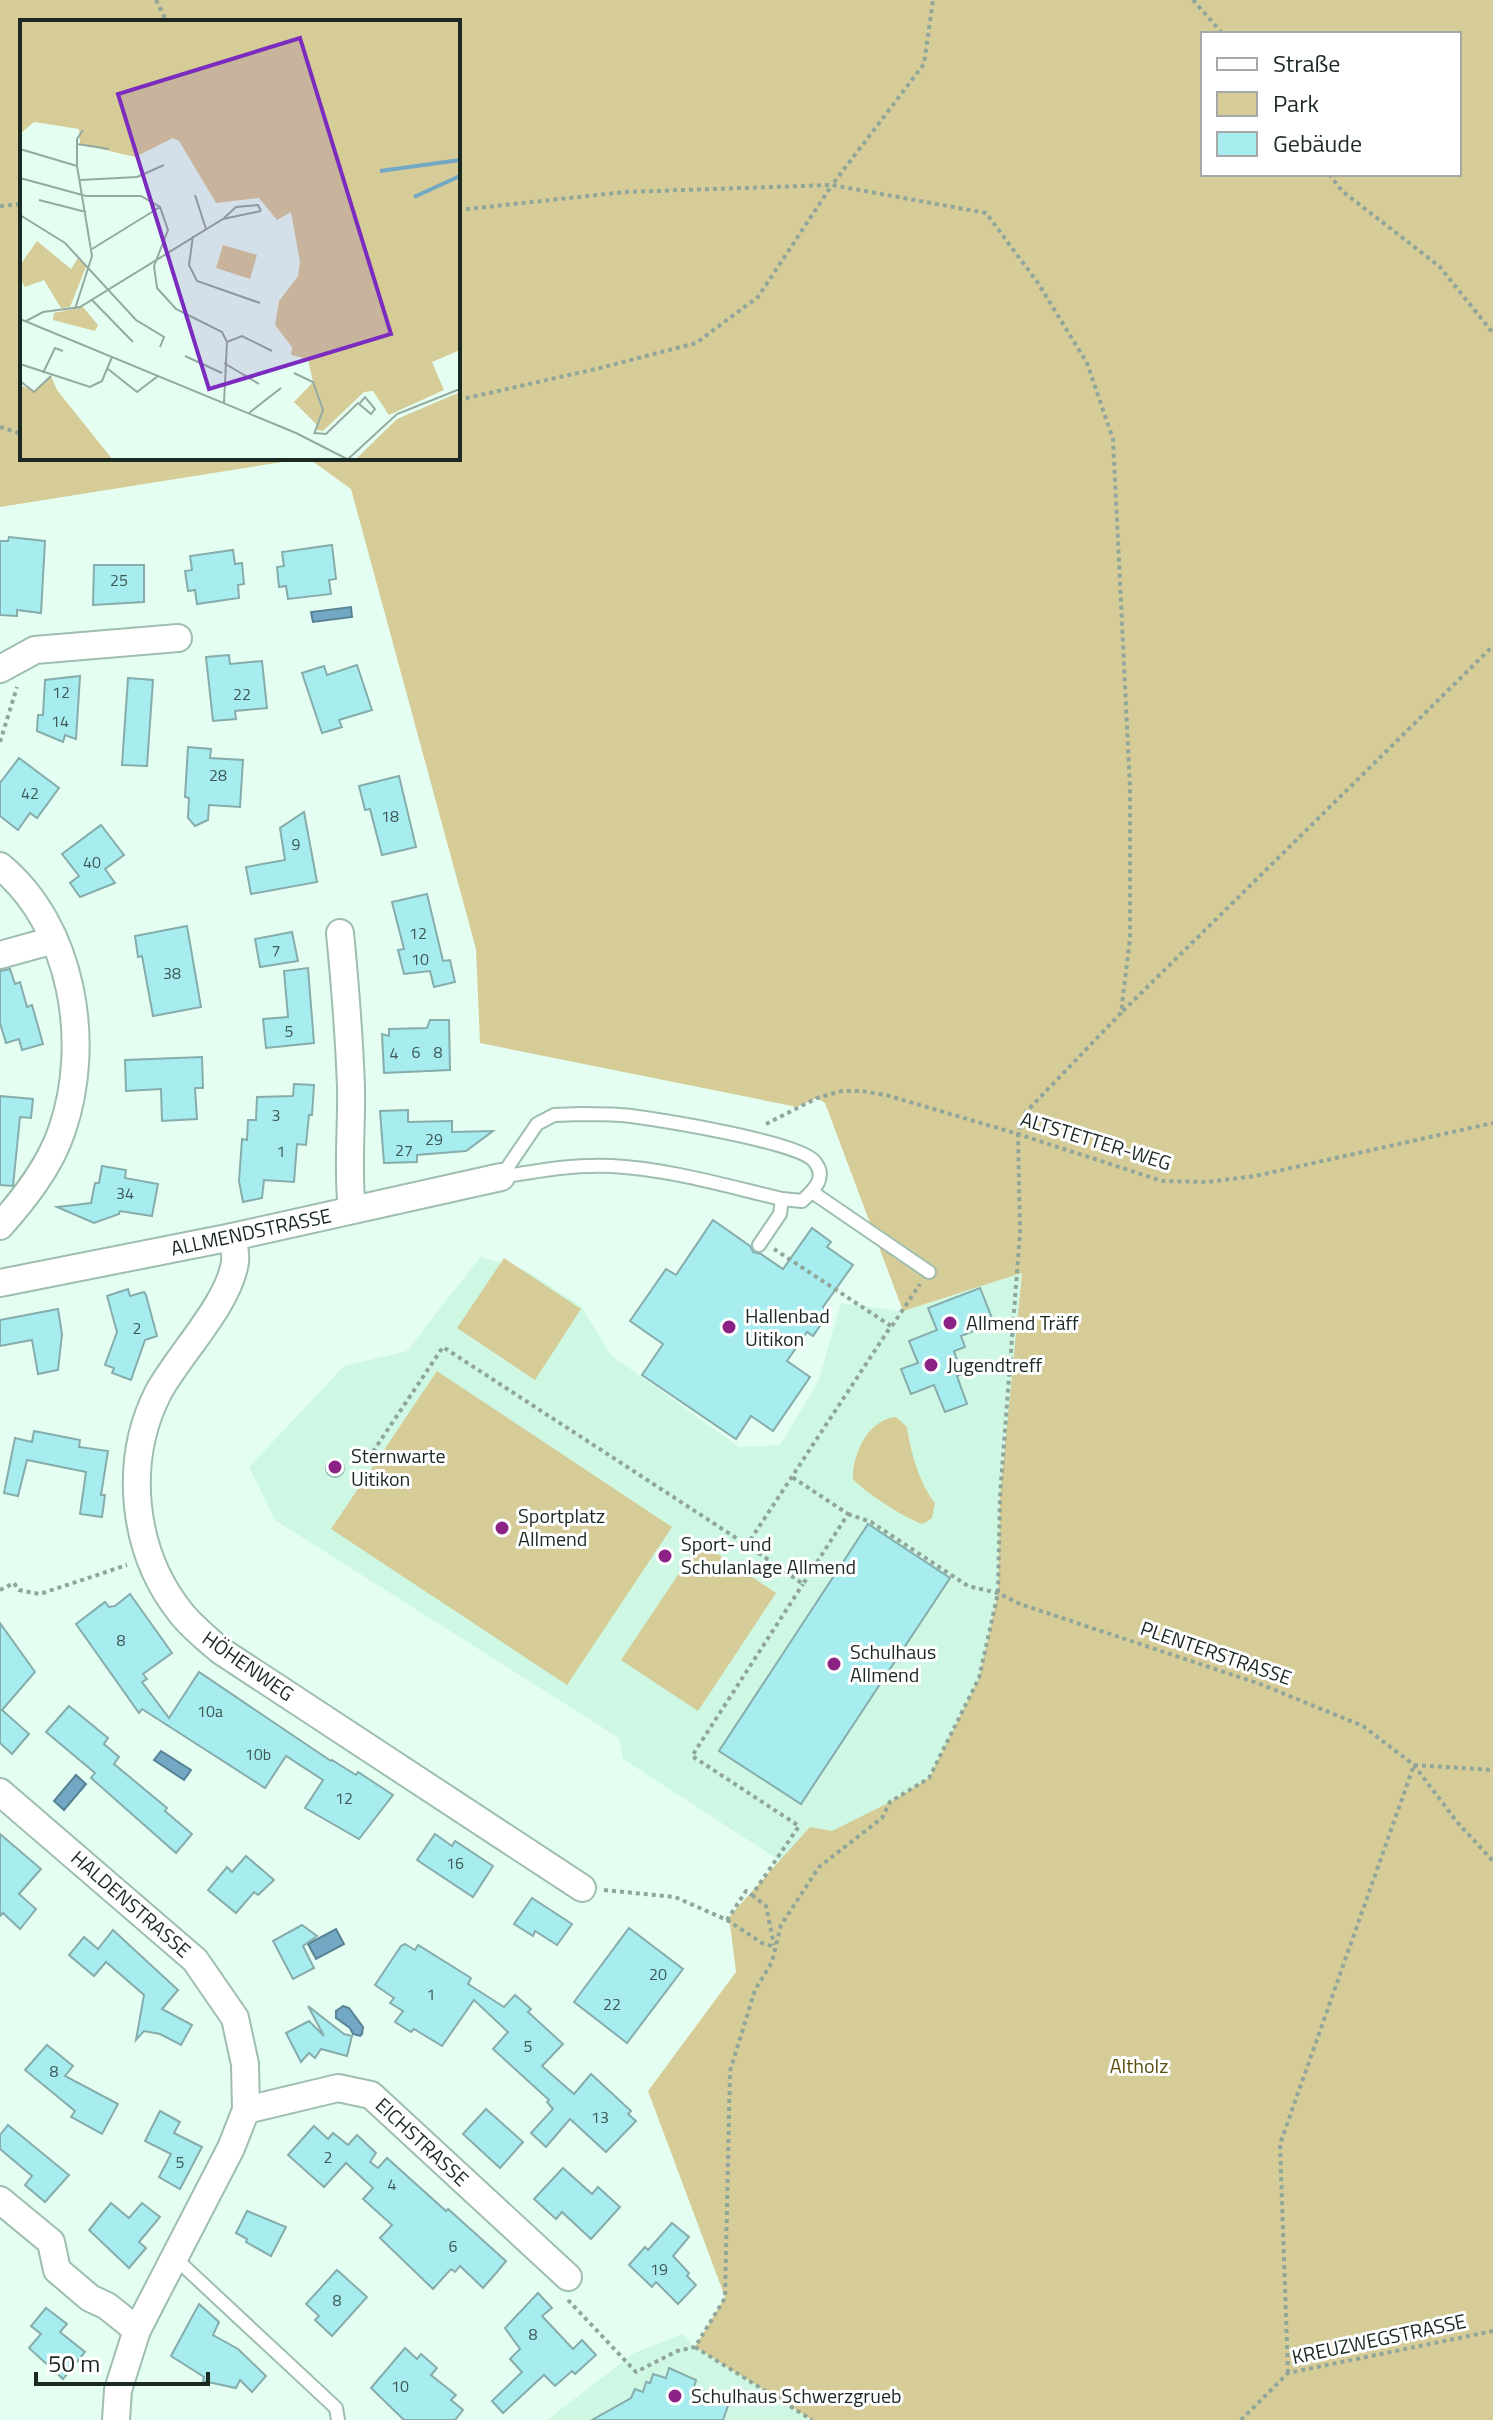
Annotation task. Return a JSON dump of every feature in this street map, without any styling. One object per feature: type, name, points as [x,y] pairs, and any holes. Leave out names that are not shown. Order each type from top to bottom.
[{"type":"street","points":[[0,669],[35,650],[178,638]]},
{"type":"street","points":[[0,866],[14,878],[54,940],[70,991],[77,1046],[72,1088],[62,1130],[22,1202],[0,1226]]},
{"type":"street","points":[[340,933],[351,1090],[349,1190],[352,1210]]},
{"type":"street","points":[[0,955],[54,940]]},
{"type":"street","name":"ALLMENDSTRASSE","points":[[0,1283],[232,1237],[501,1177]]},
{"type":"street","name":"HÖHENWEG","points":[[232,1237],[236,1259],[229,1285],[158,1394],[139,1447],[137,1512],[149,1558],[162,1585],[180,1613],[221,1651],[582,1888]]},
{"type":"street","name":"HALDENSTRASSE","points":[[0,1792],[195,1960],[235,2018],[245,2064],[246,2110],[231,2148],[137,2330],[118,2390],[116,2420]]},
{"type":"street","name":"EICHSTRASSE","points":[[246,2110],[338,2088],[371,2095],[568,2277]]},
{"type":"street","points":[[0,2200],[51,2242],[57,2270],[90,2298],[107,2306],[137,2330]]},
{"type":"lane","points":[[554,1115],[628,1116],[751,1139],[794,1149],[813,1159],[820,1171],[817,1187],[802,1201],[655,1170],[609,1166],[549,1169],[501,1177],[537,1124],[554,1115]]},
{"type":"lane","points":[[812,1192],[929,1272]]},
{"type":"lane","points":[[761,1243],[780,1214],[782,1199]]},
{"type":"lane","points":[[175,2258],[336,2408],[338,2420]]},
{"type":"path","points":[[156,0],[166,20]]},
{"type":"path","points":[[460,400],[696,343],[758,297],[832,185],[924,64],[933,0]]},
{"type":"path","points":[[1193,0],[1221,32]]},
{"type":"path","points":[[1331,176],[1342,191],[1439,266],[1493,333]]},
{"type":"path","points":[[460,210],[625,192],[832,185],[986,213],[1038,283],[1087,363],[1113,439],[1130,802],[1130,938],[1121,1013]]},
{"type":"path","points":[[0,206],[20,204]]},
{"type":"path","points":[[0,427],[20,433]]},
{"type":"path","points":[[695,2347],[725,2298],[730,2071],[755,1990],[772,1962],[781,1925],[819,1867],[882,1818],[890,1802],[929,1778],[979,1678],[998,1593],[1000,1496],[1020,1233],[1018,1134],[1026,1112],[1121,1013],[1493,646]]},
{"type":"path","points":[[0,742],[28,654]]},
{"type":"path","name":"ALTSTETTER-WEG","points":[[751,1139],[769,1122],[797,1107],[842,1091],[886,1095],[1162,1181],[1207,1182],[1255,1176],[1493,1123]]},
{"type":"path","points":[[761,1243],[891,1326]]},
{"type":"path","points":[[747,1545],[929,1272]]},
{"type":"path","points":[[364,1465],[443,1347],[803,1584]]},
{"type":"path","name":"PLENTERSTRASSE","points":[[792,1477],[848,1514],[871,1522],[968,1586],[998,1593],[1020,1604],[1260,1684],[1363,1726],[1414,1765],[1457,1822],[1493,1861]]},
{"type":"path","points":[[752,1895],[799,1826],[692,1756],[848,1514]]},
{"type":"path","points":[[0,1590],[14,1583],[19,1590],[40,1594],[149,1558]]},
{"type":"path","points":[[1288,2373],[1280,2144],[1414,1765],[1493,1770]]},
{"type":"path","points":[[582,1888],[675,1897],[727,1920],[762,1943],[775,1947]]},
{"type":"path","points":[[727,1920],[746,1891],[766,1906],[775,1947]]},
{"type":"path","points":[[568,2277],[568,2301],[636,2372],[677,2351],[695,2347],[812,2420]]},
{"type":"path","name":"KREUZWEGSTRASSE","points":[[1241,2420],[1288,2373],[1493,2331]]},
{"type":"shaded area","name":"Sport- und Schulanlage Allmend","points":[[480,1257],[525,1270],[581,1306],[611,1355],[739,1447],[780,1445],[818,1382],[841,1303],[903,1311],[1022,1273],[1000,1496],[998,1593],[979,1678],[929,1778],[832,1832],[810,1827],[780,1861],[623,1759],[619,1738],[275,1520],[249,1467],[344,1366],[407,1351]]},
{"type":"shaded area","points":[[683,2334],[695,2347],[812,2420],[547,2420],[634,2353]]},
{"type":"green space","name":"Altholz","points":[[0,0],[1493,0],[1493,2420],[812,2420],[695,2347],[725,2297],[648,2091],[736,1972],[729,1917],[810,1827],[832,1831],[929,1778],[979,1678],[998,1593],[1000,1496],[1022,1273],[903,1311],[825,1103],[817,1098],[797,1107],[480,1043],[476,949],[351,489],[311,460],[460,460],[460,20],[20,20],[20,460],[295,460],[0,507]]},
{"type":"green space","points":[[504,1258],[581,1309],[535,1380],[457,1328]]},
{"type":"green space","name":"Sportplatz Allmend","points":[[437,1371],[672,1527],[567,1685],[331,1529]]},
{"type":"green space","points":[[896,1417],[907,1427],[916,1467],[935,1503],[932,1518],[923,1524],[886,1505],[853,1479],[855,1459],[870,1431],[886,1419]]},
{"type":"green space","points":[[700,1542],[776,1593],[698,1711],[621,1660]]},
{"type":"water","points":[[351,607],[352,617],[313,622],[311,612]]},
{"type":"water","points":[[161,1751],[191,1770],[184,1780],[154,1760]]},
{"type":"water","points":[[76,1775],[86,1784],[64,1810],[54,1801]]},
{"type":"water","points":[[336,1929],[344,1944],[316,1959],[308,1944]]},
{"type":"water","points":[[343,2006],[349,2008],[363,2027],[360,2036],[353,2034],[336,2018],[336,2011]]},
{"type":"building","points":[[9,537],[45,541],[41,613],[17,610],[17,616],[0,615],[0,541],[8,541]]},
{"type":"building","points":[[332,545],[336,579],[329,580],[331,594],[288,599],[286,586],[279,587],[277,567],[284,566],[282,552]]},
{"type":"building","points":[[233,550],[235,564],[242,563],[244,584],[238,585],[239,598],[197,604],[195,590],[188,591],[185,571],[192,570],[190,556]]},
{"type":"building","points":[[94,565],[144,565],[144,602],[93,605]]},
{"type":"building","points":[[229,655],[230,664],[262,661],[267,708],[235,711],[236,719],[213,721],[206,657]]},
{"type":"building","points":[[357,665],[372,710],[339,720],[342,727],[322,733],[302,673],[324,666],[327,675]]},
{"type":"building","points":[[80,676],[76,739],[65,735],[63,742],[37,731],[38,715],[43,715],[45,680]]},
{"type":"building","points":[[128,678],[153,680],[147,766],[122,765]]},
{"type":"building","points":[[188,747],[211,749],[210,758],[243,760],[240,807],[209,805],[208,820],[195,826],[188,818],[189,798],[185,797]]},
{"type":"building","points":[[19,758],[59,788],[37,818],[30,813],[18,830],[0,816],[0,783]]},
{"type":"building","points":[[399,776],[416,847],[382,855],[370,809],[365,810],[359,786]]},
{"type":"building","points":[[304,812],[317,882],[251,894],[246,867],[285,860],[280,828]]},
{"type":"building","points":[[101,825],[124,855],[105,869],[115,883],[80,897],[70,883],[79,876],[62,854]]},
{"type":"building","points":[[427,894],[443,961],[450,960],[455,982],[434,987],[430,971],[404,974],[398,950],[404,949],[392,902]]},
{"type":"building","points":[[187,926],[201,1007],[153,1016],[142,956],[138,957],[135,936]]},
{"type":"building","points":[[292,932],[298,961],[260,967],[255,939]]},
{"type":"building","points":[[308,968],[314,1043],[266,1048],[263,1019],[288,1017],[284,971]]},
{"type":"building","points":[[10,969],[15,984],[20,982],[27,1007],[32,1005],[43,1044],[22,1050],[19,1039],[6,1043],[0,1023],[0,971]]},
{"type":"building","points":[[430,1020],[449,1020],[450,1070],[384,1073],[382,1034],[389,1036],[389,1029],[427,1028]]},
{"type":"building","points":[[202,1057],[203,1088],[195,1088],[197,1119],[162,1121],[161,1089],[126,1091],[125,1060]]},
{"type":"building","points":[[294,1084],[314,1085],[306,1145],[297,1144],[294,1182],[264,1180],[262,1198],[243,1202],[239,1181],[242,1139],[247,1140],[248,1120],[256,1120],[257,1097],[293,1096]]},
{"type":"building","points":[[0,1096],[33,1099],[31,1118],[20,1117],[13,1186],[0,1185]]},
{"type":"building","points":[[408,1110],[408,1122],[452,1121],[452,1132],[493,1131],[466,1151],[417,1155],[417,1162],[384,1163],[380,1111]]},
{"type":"building","points":[[102,1166],[126,1170],[125,1178],[158,1184],[152,1216],[120,1211],[94,1223],[57,1207],[91,1203]]},
{"type":"building","name":"Hallenbad Uitikon","points":[[713,1220],[750,1246],[753,1252],[783,1269],[812,1228],[831,1242],[827,1247],[853,1265],[823,1307],[830,1311],[813,1336],[807,1332],[787,1361],[810,1377],[773,1431],[751,1416],[736,1439],[642,1375],[663,1344],[630,1321],[666,1269],[676,1275]]},
{"type":"building","points":[[980,1288],[994,1323],[961,1336],[965,1347],[954,1351],[962,1374],[957,1376],[967,1404],[945,1412],[934,1385],[911,1394],[901,1369],[918,1363],[909,1341],[937,1330],[928,1308]]},
{"type":"building","points":[[128,1289],[130,1296],[144,1292],[146,1295],[157,1336],[145,1340],[131,1380],[112,1373],[114,1368],[105,1365],[117,1332],[107,1296]]},
{"type":"building","points":[[58,1309],[62,1334],[58,1370],[38,1374],[32,1340],[0,1346],[0,1320]]},
{"type":"building","points":[[34,1431],[80,1440],[79,1447],[108,1451],[101,1495],[105,1495],[102,1517],[80,1514],[86,1472],[27,1460],[18,1496],[4,1493],[15,1438],[32,1442]]},
{"type":"building","name":"Sternwarte Uitikon","points":[[331,1459],[339,1459],[344,1468],[342,1475],[331,1477],[326,1472],[326,1464]]},
{"type":"building","name":"Schulhaus Allmend","points":[[868,1524],[950,1578],[801,1804],[719,1751]]},
{"type":"building","points":[[130,1594],[172,1653],[143,1674],[147,1679],[142,1682],[169,1718],[199,1672],[331,1761],[356,1775],[358,1772],[393,1795],[359,1839],[305,1808],[323,1780],[286,1756],[265,1788],[142,1709],[139,1713],[76,1624],[105,1602],[109,1607],[115,1606]]},
{"type":"building","points":[[0,1623],[35,1672],[2,1710],[29,1734],[12,1754],[0,1743]]},
{"type":"building","points":[[69,1706],[108,1738],[104,1744],[119,1757],[114,1764],[167,1808],[165,1811],[192,1834],[176,1853],[91,1778],[95,1773],[46,1732]]},
{"type":"building","points":[[0,1834],[41,1869],[19,1894],[36,1909],[20,1929],[3,1913],[0,1916]]},
{"type":"building","points":[[435,1834],[452,1846],[455,1841],[493,1866],[473,1897],[417,1860]]},
{"type":"building","points":[[246,1856],[274,1880],[258,1895],[254,1892],[236,1913],[208,1890],[227,1867],[232,1872]]},
{"type":"building","points":[[532,1898],[572,1924],[557,1945],[535,1931],[533,1936],[514,1924]]},
{"type":"building","points":[[302,1925],[317,1936],[303,1946],[314,1968],[293,1979],[273,1941]]},
{"type":"building","points":[[629,1928],[683,1969],[627,2043],[574,2002]]},
{"type":"building","points":[[113,1930],[178,1990],[162,2009],[192,2025],[181,2045],[160,2034],[144,2031],[136,2040],[144,1995],[106,1962],[94,1976],[69,1955],[84,1937],[98,1949]]},
{"type":"building","points":[[405,1944],[415,1950],[418,1945],[471,1978],[468,1984],[504,2007],[515,1995],[531,2009],[528,2012],[563,2044],[542,2066],[574,2094],[591,2074],[631,2111],[628,2114],[636,2121],[606,2152],[570,2119],[546,2147],[531,2133],[553,2109],[547,2102],[549,2100],[493,2049],[508,2032],[474,2000],[442,2046],[414,2029],[411,2032],[395,2022],[403,2011],[390,2003],[394,1998],[375,1985]]},
{"type":"building","points":[[308,2006],[344,2034],[352,2036],[347,2056],[321,2049],[315,2058],[309,2053],[301,2062],[286,2033],[309,2021],[324,2036]]},
{"type":"building","points":[[47,2045],[73,2066],[65,2076],[118,2104],[102,2134],[71,2117],[75,2111],[25,2070]]},
{"type":"building","points":[[486,2109],[523,2142],[500,2168],[463,2134]]},
{"type":"building","points":[[160,2111],[180,2122],[174,2133],[202,2147],[180,2189],[159,2177],[171,2154],[145,2141]]},
{"type":"building","points":[[8,2125],[69,2175],[45,2202],[25,2185],[32,2176],[0,2149],[0,2135]]},
{"type":"building","points":[[314,2126],[328,2139],[333,2133],[348,2145],[357,2135],[376,2153],[370,2162],[378,2168],[387,2158],[506,2261],[483,2288],[460,2266],[455,2272],[451,2269],[433,2289],[380,2238],[392,2225],[363,2199],[373,2188],[346,2163],[324,2187],[288,2155]]},
{"type":"building","points":[[563,2168],[592,2194],[598,2187],[620,2207],[591,2239],[562,2212],[556,2219],[534,2199]]},
{"type":"building","points":[[111,2203],[129,2218],[142,2203],[160,2217],[139,2242],[146,2248],[129,2268],[89,2230]]},
{"type":"building","points":[[247,2211],[286,2227],[271,2256],[236,2233]]},
{"type":"building","points":[[672,2223],[689,2237],[673,2256],[696,2285],[678,2304],[656,2282],[652,2287],[629,2265],[645,2247],[648,2250]]},
{"type":"building","points":[[337,2270],[367,2297],[332,2336],[315,2320],[319,2316],[306,2304]]},
{"type":"building","points":[[538,2293],[552,2308],[542,2316],[573,2349],[582,2340],[596,2355],[575,2374],[572,2371],[555,2386],[544,2375],[503,2413],[492,2401],[522,2372],[510,2359],[520,2349],[505,2328]]},
{"type":"building","points":[[199,2304],[219,2322],[213,2335],[238,2349],[266,2376],[252,2392],[240,2380],[236,2388],[203,2381],[204,2377],[171,2356]]},
{"type":"building","points":[[46,2308],[67,2324],[60,2332],[85,2352],[63,2379],[29,2348],[41,2334],[31,2326]]},
{"type":"building","points":[[405,2348],[417,2359],[421,2354],[437,2368],[431,2375],[456,2395],[451,2400],[463,2410],[455,2420],[404,2420],[371,2388]]},
{"type":"building","name":"Schulhaus Schwerzgrueb","points":[[669,2368],[696,2380],[694,2387],[730,2400],[723,2420],[592,2420],[631,2398],[635,2389],[643,2392],[653,2374],[666,2378]]},
{"type":"place","name":"Allmend Träff","points":[[950,1323]]},
{"type":"place","name":"Hallenbad Uitikon","points":[[729,1327]]},
{"type":"place","name":"Jugendtreff","points":[[931,1365]]},
{"type":"place","name":"Sternwarte Uitikon","points":[[335,1467]]},
{"type":"place","name":"Sportplatz Allmend","points":[[502,1528]]},
{"type":"place","name":"Sport- und Schulanlage Allmend","points":[[665,1556]]},
{"type":"place","name":"Schulhaus Allmend","points":[[834,1664]]},
{"type":"place","name":"Schulhaus Schwerzgrueb","points":[[675,2396]]}]
